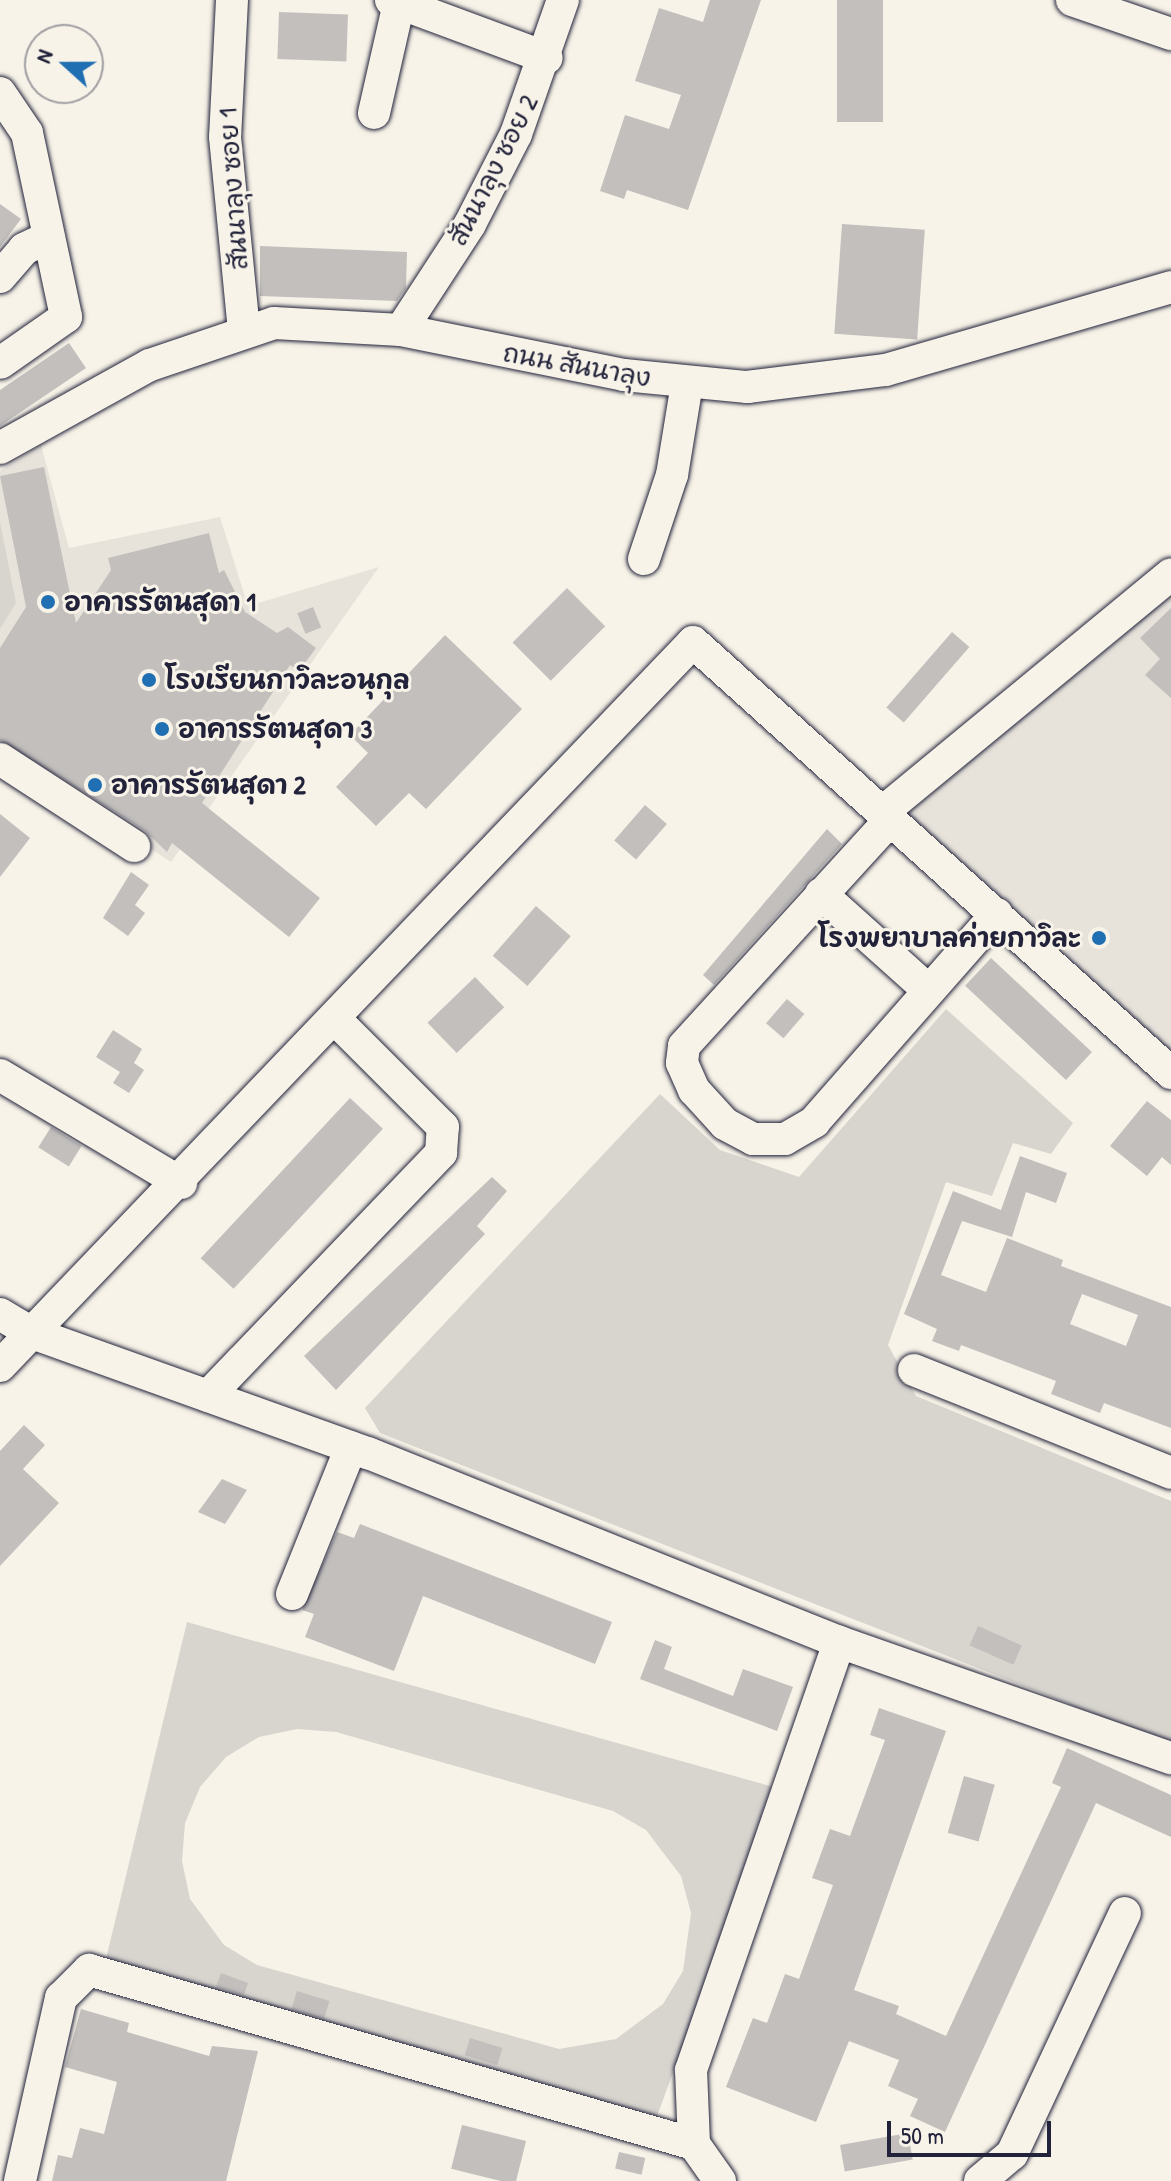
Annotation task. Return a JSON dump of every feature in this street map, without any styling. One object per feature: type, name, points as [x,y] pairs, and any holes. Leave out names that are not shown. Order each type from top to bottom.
[{"type":"street","name":"สันนาลุง ซอย 1","points":[[232,0],[225,137],[244,330]]},
{"type":"street","name":"สันนาลุง ซอย 2","points":[[401,330],[470,224],[547,58],[563,0]]},
{"type":"street","points":[[1072,0],[1171,34]]},
{"type":"street","points":[[374,113],[395,1],[547,58]]},
{"type":"street","points":[[0,93],[27,133],[66,317],[0,363]]},
{"type":"street","points":[[0,277],[24,249],[47,238]]},
{"type":"street","name":"ถนน สันนาลุง","points":[[0,448],[137,372],[244,330],[337,322],[401,330],[547,363],[687,383],[819,382],[886,370],[1171,287]]},
{"type":"street","points":[[644,559],[672,475],[687,383]]},
{"type":"street","points":[[997,914],[814,1122],[785,1139],[753,1139],[725,1124],[694,1090],[682,1063],[684,1046],[888,815],[1171,574]]},
{"type":"street","points":[[0,1366],[181,1183],[693,642],[1171,1073]]},
{"type":"street","points":[[0,759],[134,846]]},
{"type":"street","points":[[821,894],[928,990]]},
{"type":"street","points":[[208,1396],[441,1153],[443,1127],[336,1020]]},
{"type":"street","points":[[0,1075],[181,1183]]},
{"type":"street","points":[[0,1314],[32,1333],[351,1447],[839,1642],[1171,1758]]},
{"type":"street","points":[[914,1370],[1171,1473]]},
{"type":"street","points":[[292,1594],[351,1447]]},
{"type":"street","points":[[720,2181],[694,2144],[688,2105],[698,2046],[839,1642]]},
{"type":"street","points":[[980,2181],[1012,2154],[1125,1913]]},
{"type":"street","points":[[20,2181],[61,1998],[89,1970],[694,2144]]},
{"type":"shaded area","name":"โรงเรียนกาวิละอนุกุล","points":[[41,445],[69,548],[220,517],[248,606],[379,567],[171,862],[6,755],[0,759],[0,471]]},
{"type":"shaded area","points":[[0,522],[16,603],[0,629]]},
{"type":"shaded area","name":"โรงพยาบาลค่ายกาวิละ","points":[[1171,580],[1171,1064],[884,811]]},
{"type":"shaded area","points":[[946,1009],[1073,1123],[1051,1154],[1013,1143],[992,1196],[946,1182],[888,1345],[916,1396],[1171,1501],[1171,1744],[380,1433],[365,1408],[660,1094],[720,1150],[799,1177]]},
{"type":"shaded area","points":[[187,1622],[777,1788],[656,2119],[105,1963]],"holes":[[[297,1729],[336,1732],[613,1811],[646,1830],[681,1876],[691,1913],[683,1971],[663,2004],[616,2039],[559,2049],[257,1965],[224,1945],[190,1899],[182,1861],[185,1823],[200,1787],[226,1757],[259,1737]]]},
{"type":"building","points":[[710,0],[761,0],[688,210],[627,190],[624,199],[600,191],[625,115],[669,129],[681,95],[635,81],[659,8],[703,22]]},
{"type":"building","points":[[837,0],[883,0],[883,122],[837,122]]},
{"type":"building","points":[[279,12],[348,14],[346,61],[277,59]]},
{"type":"building","points":[[0,204],[21,219],[0,247]]},
{"type":"building","points":[[842,224],[925,230],[917,340],[834,334]]},
{"type":"building","points":[[260,246],[407,252],[406,288],[397,301],[260,296]]},
{"type":"building","points":[[69,343],[86,368],[0,426],[0,390]]},
{"type":"building","name":"โรงเรียนกาวิละอนุกุล","points":[[44,467],[76,623],[111,570],[108,558],[209,533],[219,573],[224,570],[245,612],[277,633],[288,627],[316,648],[299,671],[290,665],[202,803],[320,898],[289,937],[172,843],[167,852],[144,830],[0,740],[0,648],[26,607],[0,476]]},
{"type":"building","points":[[567,588],[605,626],[551,681],[513,642]]},
{"type":"building","points":[[313,607],[321,627],[305,634],[297,613]]},
{"type":"building","points":[[1171,608],[1171,698],[1145,675],[1160,659],[1140,638]]},
{"type":"building","points":[[952,632],[969,647],[904,723],[886,707]]},
{"type":"building","points":[[445,635],[522,709],[426,809],[409,793],[376,826],[336,787],[368,753],[350,735]]},
{"type":"building","points":[[645,805],[667,824],[636,859],[614,840]]},
{"type":"building","points":[[0,814],[30,838],[0,877]]},
{"type":"building","points":[[827,829],[842,844],[714,985],[703,975]]},
{"type":"building","points":[[131,872],[149,885],[135,905],[145,913],[128,936],[103,918]]},
{"type":"building","points":[[536,906],[571,936],[527,986],[493,956]]},
{"type":"building","points":[[991,958],[1092,1052],[1066,1080],[965,986]]},
{"type":"building","points":[[475,977],[504,1007],[457,1053],[428,1023]]},
{"type":"building","points":[[787,999],[804,1014],[783,1038],[766,1023]]},
{"type":"building","points":[[113,1030],[142,1049],[134,1063],[144,1070],[129,1093],[113,1083],[120,1072],[96,1057]]},
{"type":"building","points":[[350,1098],[383,1129],[234,1289],[201,1258]]},
{"type":"building","points":[[1147,1101],[1171,1120],[1171,1165],[1162,1157],[1147,1176],[1110,1146]]},
{"type":"building","points":[[51,1127],[82,1146],[69,1166],[38,1147]]},
{"type":"building","points":[[1020,1156],[1067,1173],[1056,1203],[1026,1192],[1012,1237],[962,1221],[941,1275],[986,1292],[1007,1238],[1063,1260],[1061,1266],[1171,1307],[1171,1428],[1104,1403],[1100,1413],[1051,1394],[1056,1381],[961,1345],[959,1351],[932,1341],[937,1329],[904,1314],[953,1191],[1001,1210]],"holes":[[[1082,1294],[1138,1315],[1126,1346],[1070,1324]]]},
{"type":"building","points":[[492,1177],[507,1191],[477,1226],[485,1234],[336,1390],[304,1356]]},
{"type":"building","points":[[24,1425],[45,1445],[23,1469],[59,1503],[0,1566],[0,1451]]},
{"type":"building","points":[[222,1479],[247,1490],[225,1524],[198,1512]]},
{"type":"building","points":[[360,1524],[612,1622],[595,1664],[423,1596],[394,1671],[305,1637],[314,1614],[302,1610],[337,1532],[354,1538]]},
{"type":"building","points":[[978,1626],[1022,1646],[1013,1665],[969,1645]]},
{"type":"building","points":[[655,1640],[672,1647],[664,1669],[733,1696],[743,1669],[793,1687],[777,1731],[640,1679]]},
{"type":"building","points":[[879,1708],[946,1731],[854,1990],[899,2006],[896,2014],[946,2036],[1061,1787],[1052,1783],[1067,1748],[1171,1795],[1171,1837],[1096,1803],[945,2132],[910,2116],[918,2099],[888,2086],[899,2060],[849,2041],[816,2122],[726,2087],[753,2018],[767,2023],[785,1974],[799,1979],[833,1885],[812,1878],[830,1829],[850,1836],[885,1740],[870,1735]]},
{"type":"building","points":[[964,1776],[995,1785],[978,1842],[948,1833]]},
{"type":"building","points":[[221,1973],[248,1983],[244,1995],[216,1987]]},
{"type":"building","points":[[297,1991],[330,2001],[324,2019],[291,2009]]},
{"type":"building","points":[[81,2009],[129,2023],[127,2032],[209,2056],[212,2046],[258,2051],[226,2181],[52,2181],[58,2155],[72,2158],[80,2128],[104,2134],[117,2082],[65,2067]]},
{"type":"building","points":[[470,2038],[503,2048],[497,2065],[465,2055]]},
{"type":"building","points":[[462,2125],[526,2141],[516,2181],[501,2181],[451,2169]]},
{"type":"building","points":[[908,2133],[913,2160],[845,2172],[840,2145]]},
{"type":"building","points":[[619,2152],[645,2158],[641,2175],[615,2169]]},
{"type":"place","name":"อาคารรัตนสุดา 1","points":[[48,602]]},
{"type":"place","name":"โรงเรียนกาวิละอนุกุล","points":[[149,680]]},
{"type":"place","name":"อาคารรัตนสุดา 3","points":[[162,729]]},
{"type":"place","name":"อาคารรัตนสุดา 2","points":[[95,785]]},
{"type":"place","name":"โรงพยาบาลค่ายกาวิละ","points":[[1099,938]]}]
